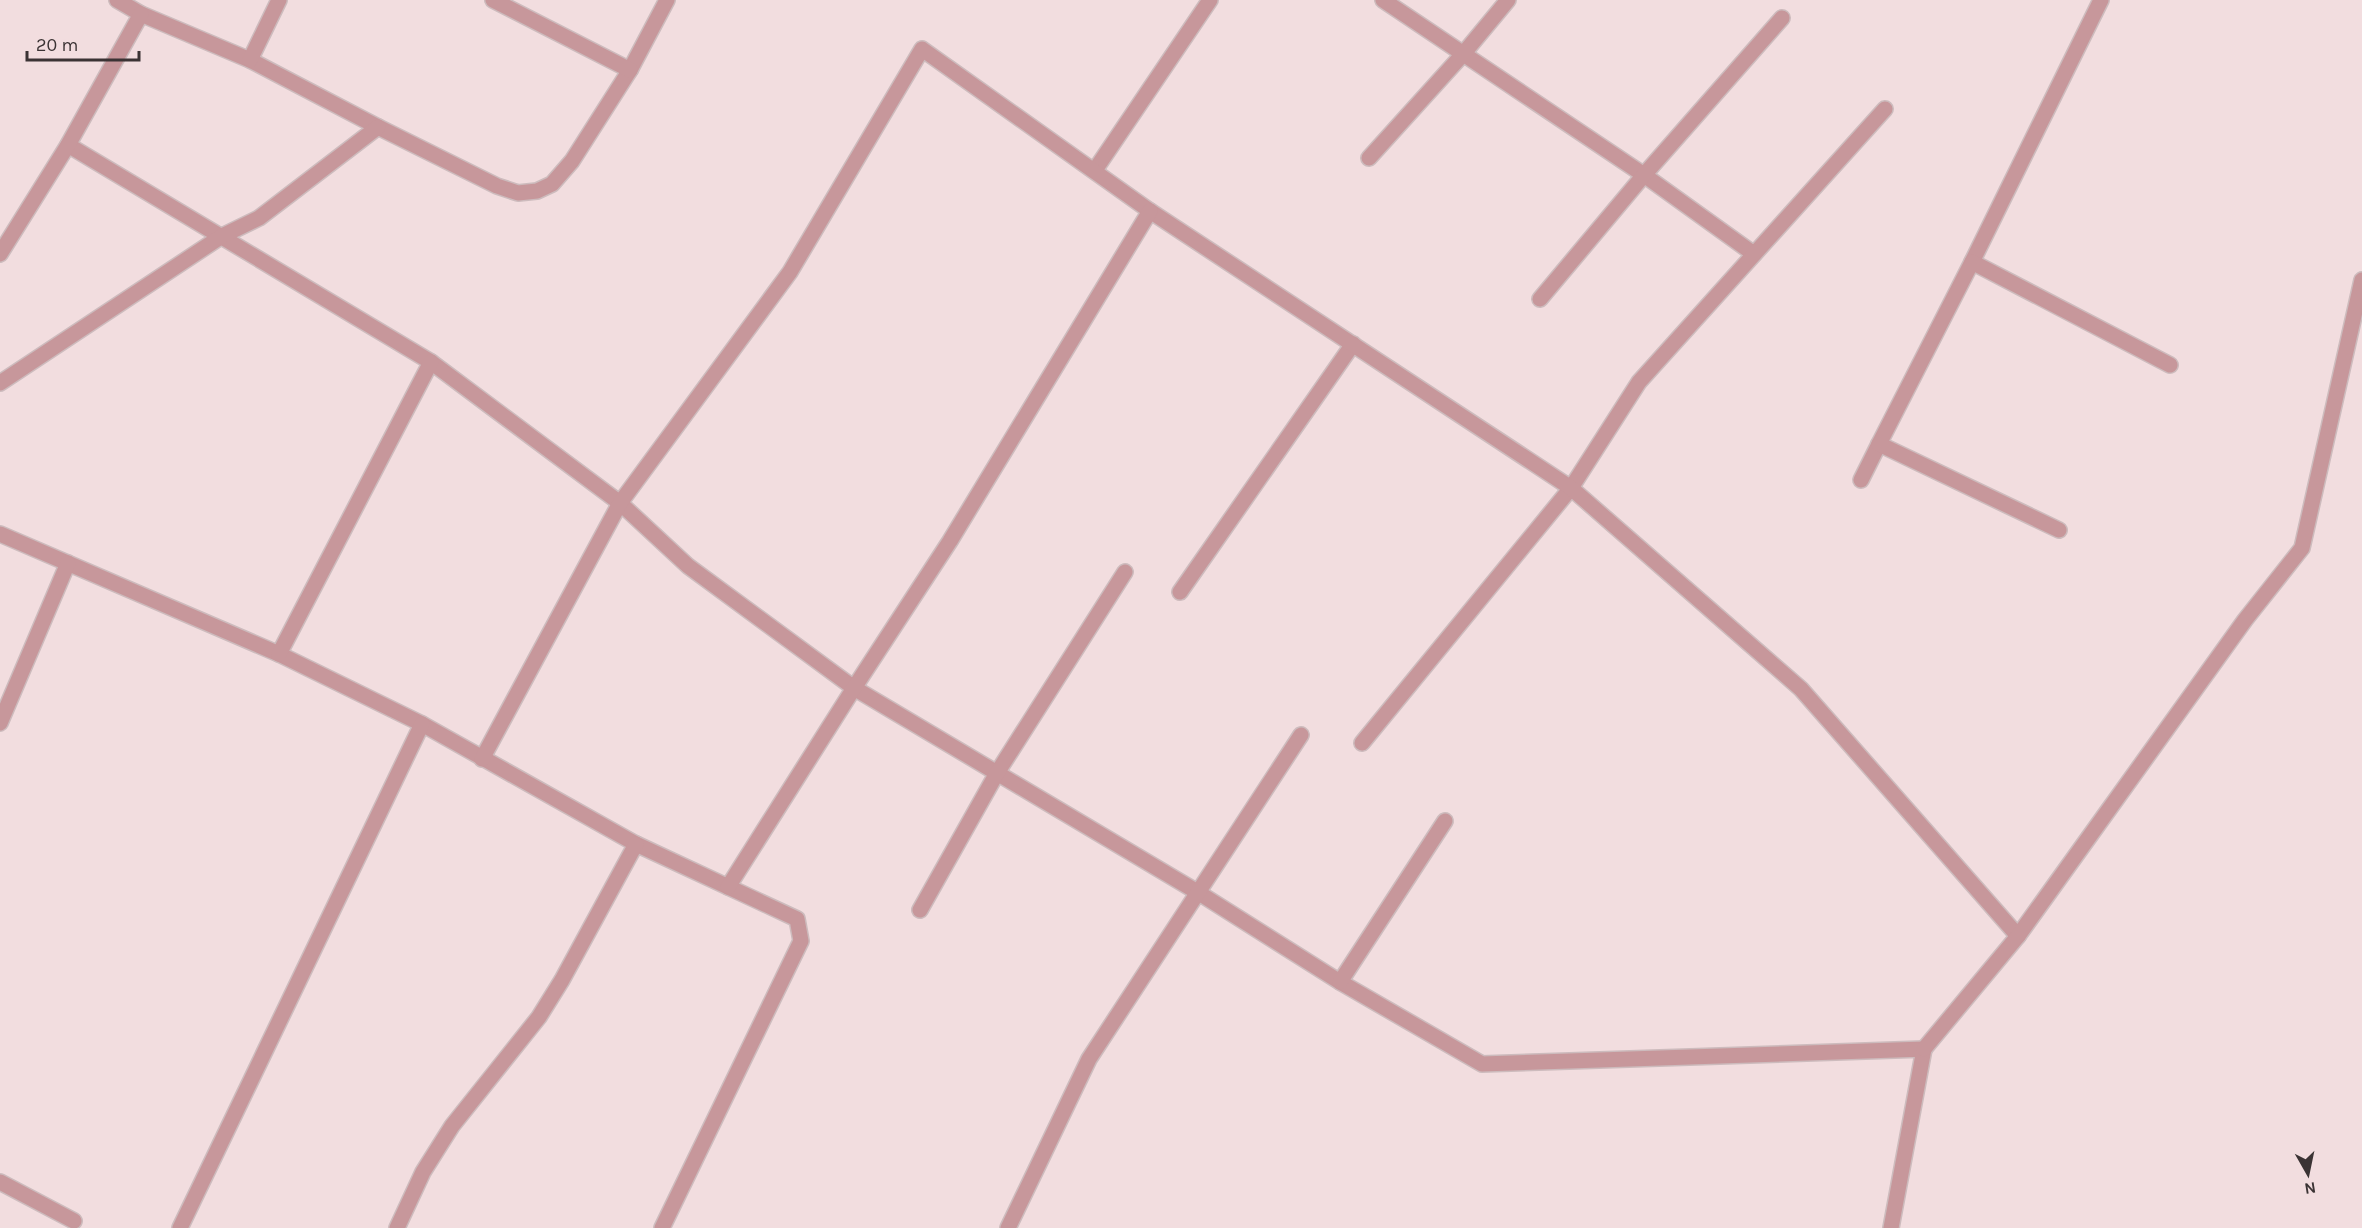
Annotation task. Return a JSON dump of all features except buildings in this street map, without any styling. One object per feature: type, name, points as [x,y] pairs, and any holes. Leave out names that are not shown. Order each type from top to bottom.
[{"type":"street","points":[[117,0],[141,14],[250,60],[378,127],[497,186],[518,193],[537,191],[552,184],[572,161],[630,70],[667,0]]},
{"type":"street","points":[[250,60],[279,0]]},
{"type":"street","points":[[493,0],[630,70]]},
{"type":"street","points":[[1095,170],[1210,0]]},
{"type":"street","points":[[1383,0],[1644,175],[1754,254]]},
{"type":"street","points":[[1369,158],[1464,53],[1508,0]]},
{"type":"street","points":[[1861,480],[2101,0]]},
{"type":"street","points":[[0,254],[68,145],[141,14]]},
{"type":"street","points":[[1540,299],[1644,175],[1782,18]]},
{"type":"street","points":[[482,759],[620,503],[790,272],[922,49],[1150,211],[1571,488],[1801,689],[2018,936]]},
{"type":"street","points":[[1362,743],[1571,488],[1639,382],[1885,109]]},
{"type":"street","points":[[0,383],[222,236],[259,218],[378,127]]},
{"type":"street","points":[[68,145],[431,362],[620,503],[688,566],[854,688],[1199,893],[1340,982],[1482,1064],[1924,1049]]},
{"type":"street","points":[[729,888],[854,688],[950,541],[1150,211]]},
{"type":"street","points":[[1972,262],[2170,365]]},
{"type":"street","points":[[1891,1228],[1924,1049],[2018,936],[2245,620],[2302,548],[2362,280]]},
{"type":"street","points":[[1180,591],[1353,344]]},
{"type":"street","points":[[279,654],[431,362]]},
{"type":"street","points":[[1879,444],[2060,530]]},
{"type":"street","points":[[0,534],[279,654],[423,724],[636,844],[797,919],[801,941],[662,1228]]},
{"type":"street","points":[[0,723],[68,563]]},
{"type":"street","points":[[921,910],[997,773],[1125,573]]},
{"type":"street","points":[[180,1228],[423,724]]},
{"type":"street","points":[[1008,1228],[1089,1059],[1301,735]]},
{"type":"street","points":[[1340,982],[1445,821]]},
{"type":"street","points":[[397,1228],[423,1172],[452,1126],[539,1017],[562,980],[636,844]]},
{"type":"street","points":[[0,1182],[74,1221]]}]
